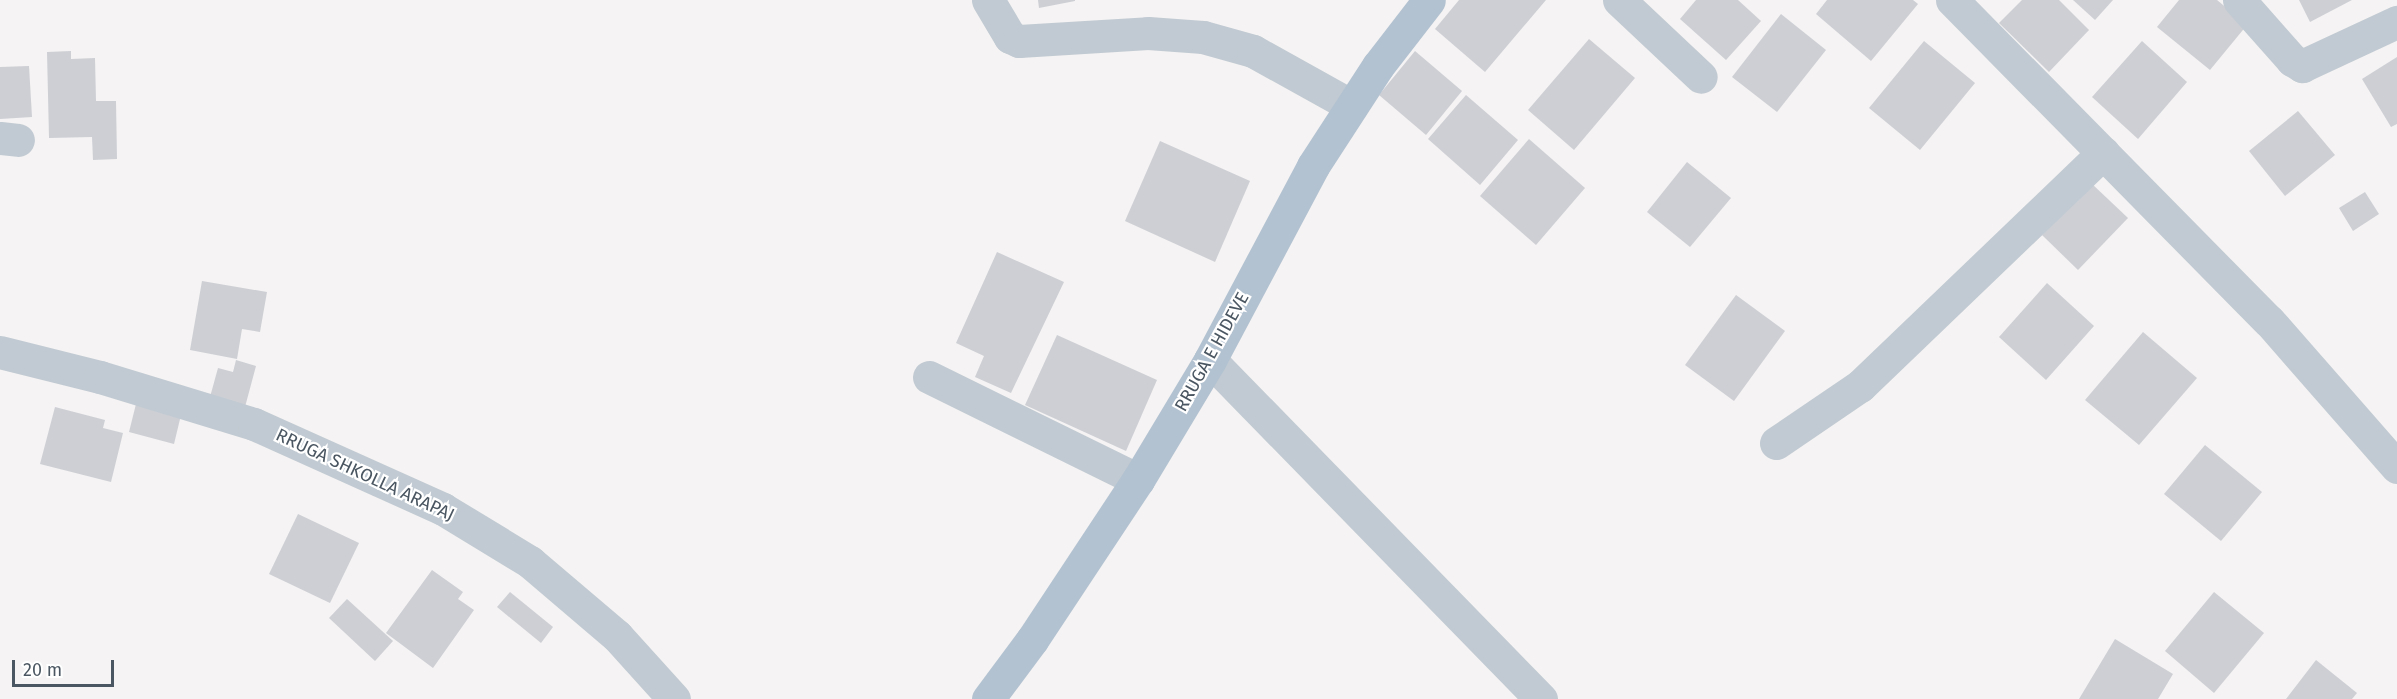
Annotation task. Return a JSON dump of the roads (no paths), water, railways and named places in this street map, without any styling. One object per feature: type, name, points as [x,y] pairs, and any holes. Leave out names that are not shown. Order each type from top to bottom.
[{"type":"main road","name":"RRUGA E HIDEVE","points":[[988,699],[1039,630],[1138,480],[1210,360],[1313,166],[1352,106],[1429,0]]},
{"type":"street","points":[[988,0],[1010,37],[1019,40],[1148,33],[1203,37],[1253,51],[1352,106]]},
{"type":"street","points":[[1619,0],[1701,77]]},
{"type":"street","points":[[1952,0],[2269,321],[2397,467]]},
{"type":"street","points":[[2239,0],[2292,60],[2302,66],[2397,22]]},
{"type":"street","points":[[1776,443],[1860,386],[2103,153]]},
{"type":"street","name":"RRUGA SHKOLLA ARAPAJ","points":[[0,352],[100,377],[254,424],[443,508],[530,562],[617,636],[674,699]]},
{"type":"street","points":[[1210,360],[1541,699]]},
{"type":"street","points":[[929,377],[1138,480]]}]
